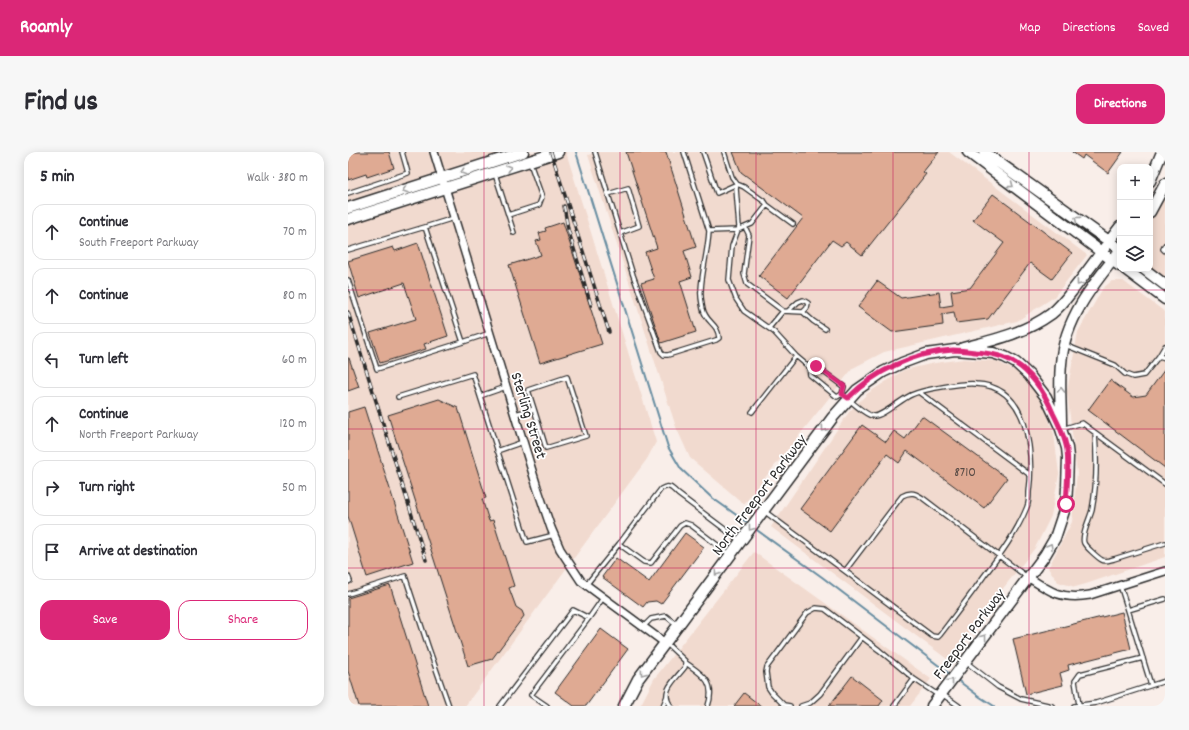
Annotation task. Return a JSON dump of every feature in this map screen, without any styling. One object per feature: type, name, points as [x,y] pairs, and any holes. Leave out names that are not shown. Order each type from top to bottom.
[{"type":"main road","points":[[348,219],[523,152]]},
{"type":"main road","points":[[348,208],[444,183],[494,172],[558,152]]},
{"type":"main road","points":[[968,152],[1116,263],[1083,301],[1073,319],[1064,345],[1061,363],[1061,430]]},
{"type":"main road","points":[[984,152],[1117,248]]},
{"type":"main road","points":[[1153,174],[1162,152]]},
{"type":"main road","points":[[1153,206],[1165,184]]},
{"type":"main road","points":[[955,350],[1014,334],[1028,328],[1052,314],[1064,301],[1117,231]]},
{"type":"main road","points":[[1128,272],[1165,299]]},
{"type":"main road","points":[[1148,272],[1165,285]]},
{"type":"main road","points":[[955,350],[993,353],[1016,363],[1029,375],[1046,397],[1061,430]]},
{"type":"main road","name":"North Freeport Parkway","points":[[624,706],[638,679],[763,512],[845,396],[857,390],[883,372],[902,363],[926,354],[955,350]]},
{"type":"main road","name":"Freeport Parkway","points":[[932,706],[1045,555],[1060,526],[1066,504],[1068,457],[1061,430]]},
{"type":"street","name":"Sterling Street","points":[[434,152],[523,442],[560,549],[582,581],[665,643]]},
{"type":"street","points":[[1028,577],[1054,593],[1078,597],[1090,595],[1165,571]]},
{"type":"lane","points":[[348,193],[408,173],[402,152]]},
{"type":"lane","points":[[595,152],[632,275],[661,352],[668,356],[719,338],[717,327],[706,318],[701,291],[709,242],[709,231],[684,152]]},
{"type":"lane","points":[[703,152],[717,193],[737,184]]},
{"type":"lane","points":[[724,152],[732,177],[737,184],[766,202],[767,205],[793,224]]},
{"type":"lane","points":[[508,215],[539,204],[542,197],[530,161]]},
{"type":"lane","points":[[494,172],[514,234]]},
{"type":"lane","points":[[737,184],[739,227],[732,246],[729,280],[736,299],[744,311],[774,332],[796,356],[809,367],[810,375],[837,397],[845,396]]},
{"type":"lane","points":[[608,194],[628,188],[639,226],[620,233]]},
{"type":"lane","points":[[709,231],[738,230],[752,224],[767,205]]},
{"type":"lane","points":[[348,250],[454,218]]},
{"type":"lane","points":[[425,227],[463,342]]},
{"type":"lane","points":[[745,227],[749,235],[745,279],[747,284],[783,311],[803,312],[825,329]]},
{"type":"lane","points":[[1165,245],[1163,249],[1165,251]]},
{"type":"lane","points":[[348,280],[377,369],[490,333]]},
{"type":"lane","points":[[788,312],[798,302],[803,300],[808,302],[808,305],[803,312]]},
{"type":"lane","points":[[769,328],[783,311]]},
{"type":"lane","points":[[1064,345],[1115,365],[1125,374],[1133,377],[1144,375],[1165,346]]},
{"type":"lane","points":[[752,412],[796,356]]},
{"type":"lane","points":[[1159,356],[1165,358]]},
{"type":"lane","points":[[763,512],[932,636],[938,637],[999,556],[1028,506],[1031,458],[1028,438],[1021,414],[1009,397],[994,387],[976,384],[941,387],[911,395],[875,417],[868,415],[845,396],[844,386],[816,366],[809,367]]},
{"type":"lane","points":[[398,397],[473,374],[527,542],[554,535]]},
{"type":"lane","points":[[567,377],[586,436],[546,448],[534,409],[528,390],[567,377]]},
{"type":"lane","points":[[480,396],[506,387]]},
{"type":"lane","points":[[920,393],[1030,475]]},
{"type":"lane","points":[[515,414],[534,409]]},
{"type":"lane","points":[[1061,430],[1082,423],[1165,484]]},
{"type":"lane","points":[[1095,433],[1097,469],[1096,488],[1084,536],[1084,545],[1102,560],[1106,561],[1114,560],[1165,542]]},
{"type":"lane","points":[[497,451],[523,442]]},
{"type":"lane","points":[[586,584],[619,544],[660,489],[666,486],[671,487],[741,542]]},
{"type":"lane","points":[[845,571],[902,496],[908,493],[914,493],[919,495],[1028,577]]},
{"type":"lane","points":[[619,544],[644,562],[651,563],[680,526],[685,523],[691,525],[731,555]]},
{"type":"lane","points":[[348,576],[350,581],[348,582]]},
{"type":"lane","points":[[348,594],[406,576],[449,706]]},
{"type":"lane","points":[[1120,585],[1151,685]]},
{"type":"lane","points":[[547,706],[531,695],[603,598]]},
{"type":"lane","points":[[1128,610],[1165,599]]},
{"type":"lane","points":[[790,706],[784,705],[772,693],[768,686],[766,672],[768,667],[807,613],[816,608],[825,609],[914,679],[959,706]]},
{"type":"lane","points":[[500,706],[573,610],[589,618]]},
{"type":"lane","points":[[643,627],[651,619],[666,616],[678,625]]},
{"type":"lane","points":[[801,706],[810,703],[820,694],[862,637]]},
{"type":"lane","points":[[665,643],[686,663],[702,674],[708,681],[710,690],[710,700],[708,706]]},
{"type":"lane","points":[[1079,705],[1075,681],[1080,674],[1143,658]]},
{"type":"lane","points":[[663,706],[668,688],[685,667],[686,663]]},
{"type":"lane","points":[[963,665],[998,687],[1021,699],[1052,706]]},
{"type":"lane","points":[[894,706],[914,679]]},
{"type":"lane","points":[[1074,706],[1096,703],[1165,681]]},
{"type":"lane","points":[[666,696],[671,706]]},
{"type":"shaded area","points":[[348,152],[566,152],[656,442],[647,459],[465,706],[348,706]]},
{"type":"shaded area","points":[[597,152],[949,152],[1087,255],[1054,297],[1017,321],[884,352],[853,368],[744,504],[690,458],[676,427],[588,155]]},
{"type":"shaded area","points":[[1165,194],[1165,281],[1153,271],[1153,214]]},
{"type":"shaded area","points":[[1112,281],[1123,281],[1165,312],[1165,557],[1075,587],[1058,582],[1048,568],[1072,522],[1077,473],[1067,392],[1078,332],[1103,288]]},
{"type":"shaded area","points":[[964,359],[996,361],[1021,374],[1043,403],[1054,434],[1059,474],[1051,516],[1035,548],[947,659],[771,527],[849,412],[868,393],[904,370],[935,363]]},
{"type":"shaded area","points":[[754,552],[931,679],[910,706],[640,706],[654,679]]},
{"type":"building","points":[[348,152],[389,152],[394,168],[367,177],[366,174],[348,180]]},
{"type":"building","points":[[626,152],[666,152],[696,247],[684,251],[692,277],[680,281],[696,332],[661,343],[641,283],[654,279],[645,252],[657,248]]},
{"type":"building","points":[[733,152],[939,152],[923,172],[926,174],[862,255],[846,242],[841,246],[832,240],[788,298],[759,276],[803,218],[741,172]]},
{"type":"building","points":[[1072,152],[1123,152],[1108,173],[1084,155],[1082,159]]},
{"type":"building","points":[[993,194],[1072,253],[1052,279],[1030,263],[988,319],[956,323],[954,312],[942,314],[943,325],[892,332],[858,307],[877,281],[901,298],[939,292],[941,307],[953,305],[951,291],[970,288],[1004,243],[973,220]]},
{"type":"building","points":[[563,222],[602,344],[540,363],[509,265],[541,255],[536,241],[541,240],[539,233],[546,231],[545,228]]},
{"type":"building","points":[[418,243],[448,336],[424,344],[426,349],[380,363],[370,333],[416,319],[404,283],[359,298],[348,261],[393,247],[395,251]]},
{"type":"building","points":[[348,358],[359,387],[348,391]]},
{"type":"building","points":[[1165,369],[1165,468],[1088,410],[1110,380],[1133,397],[1146,395]]},
{"type":"building","points":[[439,399],[458,408],[486,498],[482,499],[489,521],[493,520],[514,586],[509,588],[516,607],[522,611],[524,616],[492,659],[468,666],[388,415]]},
{"type":"building","points":[[364,407],[413,562],[367,577],[348,516],[348,412]]},
{"type":"building","points":[[922,416],[1007,478],[984,508],[907,451],[899,463],[887,454],[830,531],[800,509],[862,425],[886,442],[894,431],[905,439]]},
{"type":"building","points":[[685,533],[704,547],[661,604],[656,601],[647,602],[643,607],[602,577],[616,558],[649,582]]},
{"type":"building","points":[[390,585],[428,706],[359,706],[348,671],[348,598]]},
{"type":"building","points":[[1122,612],[1131,649],[1068,665],[1069,670],[1060,673],[1063,685],[1026,694],[1013,639]]},
{"type":"building","points":[[601,629],[628,649],[586,706],[574,706],[555,692]]},
{"type":"building","points":[[852,676],[883,700],[879,706],[829,706]]},
{"type":"building","points":[[744,693],[761,706],[734,706]]},
{"type":"waterway","points":[[576,152],[668,447],[681,469],[711,497],[749,524]]},
{"type":"waterway","points":[[754,528],[822,577],[951,675]]},
{"type":"waterway","points":[[956,679],[994,706]]},
{"type":"railway","points":[[551,152],[609,332]]},
{"type":"railway","points":[[564,206],[568,229],[591,305]]},
{"type":"railway","points":[[348,312],[426,560]]},
{"type":"route","points":[[816,366],[844,386],[842,394],[848,398],[865,383],[883,372],[926,354],[955,350],[993,353],[1016,363],[1029,375],[1046,397],[1061,430],[1068,457],[1066,504]]}]
